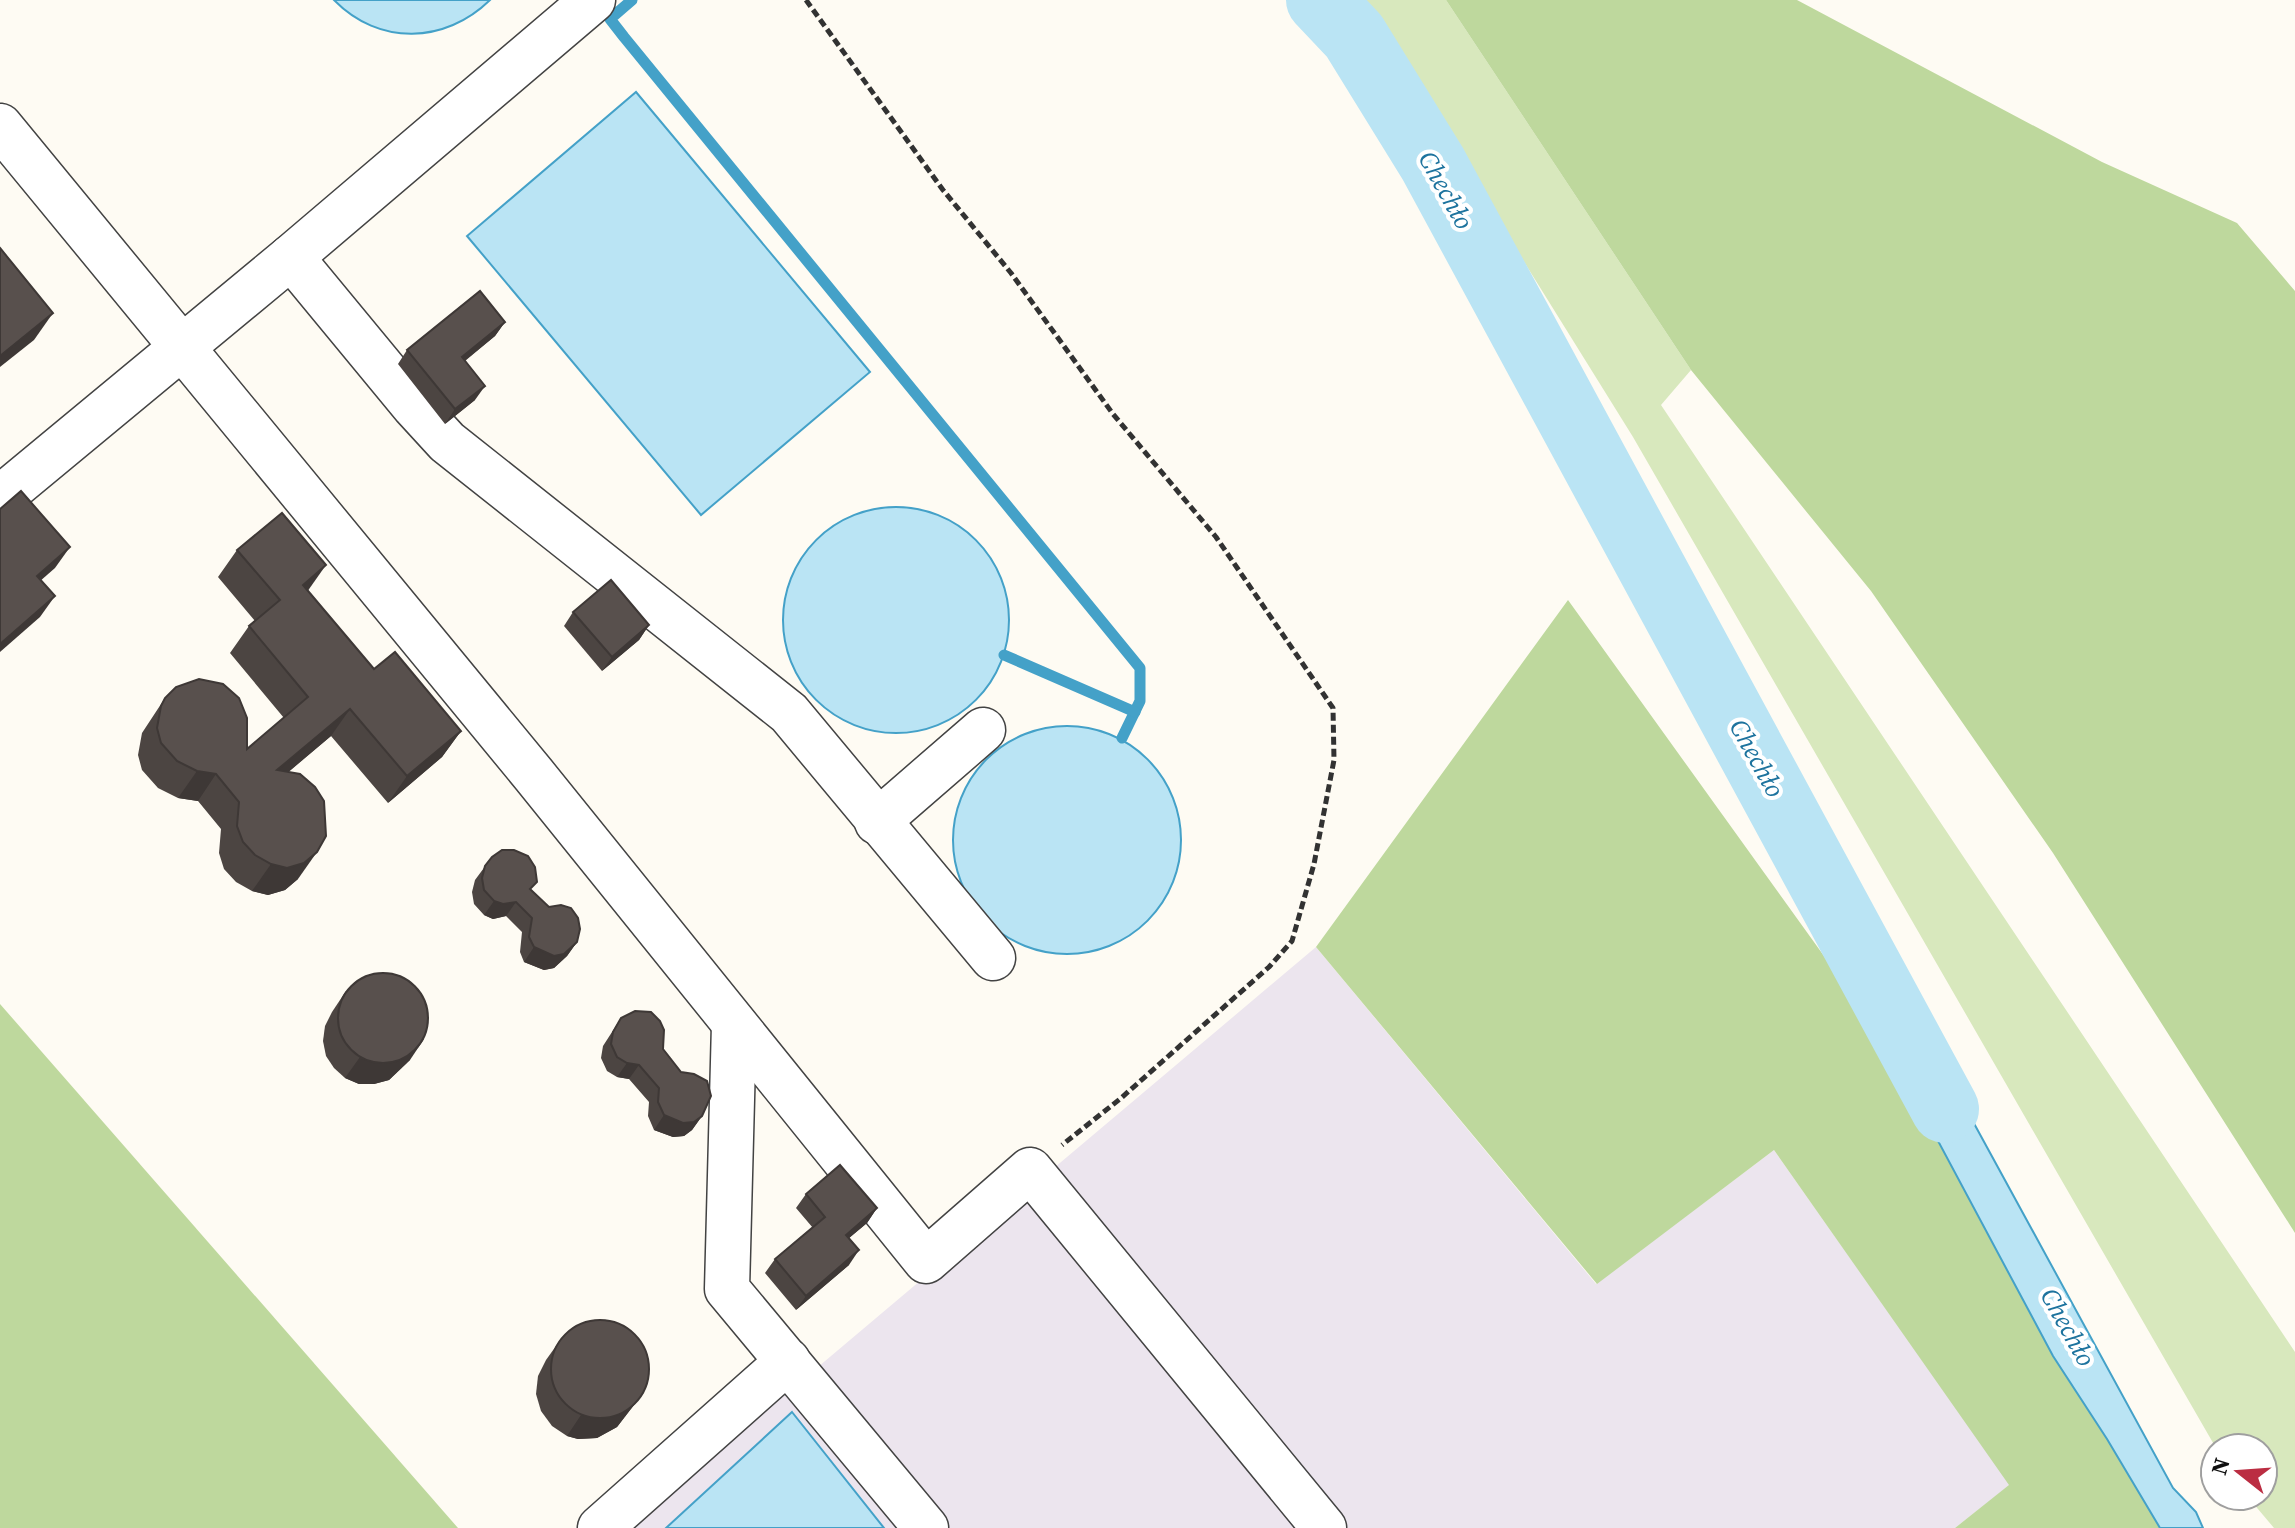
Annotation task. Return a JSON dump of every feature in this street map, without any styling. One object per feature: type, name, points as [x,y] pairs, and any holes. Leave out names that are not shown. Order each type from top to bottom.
[{"type":"lane","points":[[0,498],[291,257],[593,0]]},
{"type":"lane","points":[[0,126],[926,1261],[1030,1170],[1324,1528]]},
{"type":"lane","points":[[291,257],[447,442],[789,713],[993,958]]},
{"type":"lane","points":[[877,822],[983,730]]},
{"type":"lane","points":[[734,1024],[727,1289],[926,1528]]},
{"type":"lane","points":[[600,1528],[788,1361]]},
{"type":"path","points":[[806,0],[943,190],[1011,273],[1113,414],[1216,537],[1333,708],[1334,760],[1314,864],[1292,941],[1269,967],[1120,1099],[1030,1170]]},
{"type":"shaded area","points":[[1316,947],[1596,1284],[1774,1150],[2010,1485],[1955,1528],[627,1528]]},
{"type":"green space","points":[[1355,0],[1446,0],[1691,370],[1661,405],[2295,1352],[2295,1528],[2274,1528],[2260,1512],[2279,1512],[2279,1432],[2207,1432],[1633,437],[1439,125]]},
{"type":"green space","points":[[1446,0],[1797,0],[2102,162],[2237,223],[2295,291],[2295,1233],[2053,853],[1871,591],[1691,370]]},
{"type":"green space","points":[[1568,600],[1883,1038],[2053,1356],[2160,1528],[1955,1528],[2009,1485],[1774,1150],[1597,1284],[1316,947]]},
{"type":"green space","points":[[0,1004],[458,1528],[0,1528]]},
{"type":"water","points":[[334,0],[490,0],[453,25],[412,34],[371,26]]},
{"type":"water","points":[[636,92],[870,372],[701,515],[467,236]]},
{"type":"water","points":[[896,507],[939,515],[976,540],[1001,577],[1009,620],[1001,663],[976,700],[939,725],[896,733],[853,725],[816,700],[791,663],[783,620],[791,577],[816,540],[853,515]]},
{"type":"water","points":[[1067,726],[1111,734],[1148,759],[1173,796],[1181,840],[1173,884],[1148,921],[1111,946],[1067,954],[1023,946],[986,921],[961,884],[953,840],[961,796],[986,759],[1023,734]]},
{"type":"water","points":[[1917,1019],[2173,1488],[2196,1512],[2203,1528],[2160,1528],[2053,1356],[1883,1038]]},
{"type":"water","points":[[792,1412],[884,1528],[666,1528]]},
{"type":"building","points":[[0,248],[53,313],[0,356]]},
{"type":"building","points":[[480,291],[505,322],[462,357],[485,386],[455,409],[407,350]]},
{"type":"building","points":[[21,491],[70,547],[37,576],[55,596],[0,644],[0,509]]},
{"type":"building","points":[[282,513],[326,565],[303,585],[374,669],[395,652],[461,731],[407,776],[350,709],[277,770],[300,774],[315,787],[324,801],[326,836],[317,852],[304,863],[287,868],[255,855],[243,842],[237,826],[239,802],[216,774],[197,771],[177,761],[161,743],[157,728],[165,698],[176,687],[199,679],[223,684],[239,698],[247,718],[247,749],[308,697],[249,626],[280,600],[237,550]]},
{"type":"building","points":[[611,580],[649,625],[612,657],[573,612]]},
{"type":"building","points":[[502,850],[514,850],[528,856],[535,867],[537,882],[530,889],[549,907],[561,905],[571,908],[578,918],[580,929],[577,942],[564,954],[554,956],[534,947],[529,937],[532,918],[516,902],[503,904],[494,901],[484,890],[482,878],[485,866]]},
{"type":"building","points":[[374,973],[392,973],[408,980],[421,993],[428,1009],[428,1027],[421,1043],[408,1056],[392,1063],[374,1063],[358,1056],[345,1043],[338,1027],[338,1009],[345,993],[358,980]]},
{"type":"building","points":[[635,1011],[651,1012],[660,1021],[664,1030],[663,1049],[681,1072],[707,1081],[711,1096],[702,1116],[694,1122],[683,1123],[664,1115],[658,1102],[659,1088],[639,1065],[617,1057],[611,1044],[613,1032],[621,1018]]},
{"type":"building","points":[[840,1165],[877,1208],[846,1235],[859,1250],[806,1296],[775,1259],[825,1217],[806,1194]]},
{"type":"building","points":[[600,1320],[627,1328],[641,1342],[649,1369],[641,1396],[627,1410],[600,1418],[573,1410],[559,1396],[551,1369],[559,1342],[573,1328]]},
{"type":"waterway","points":[[632,0],[610,19],[1140,668],[1140,701],[1122,738]]},
{"type":"waterway","name":"Chechło","points":[[1320,0],[1354,36],[1433,164],[1945,1109]]},
{"type":"waterway","points":[[1004,655],[1135,712]]}]
